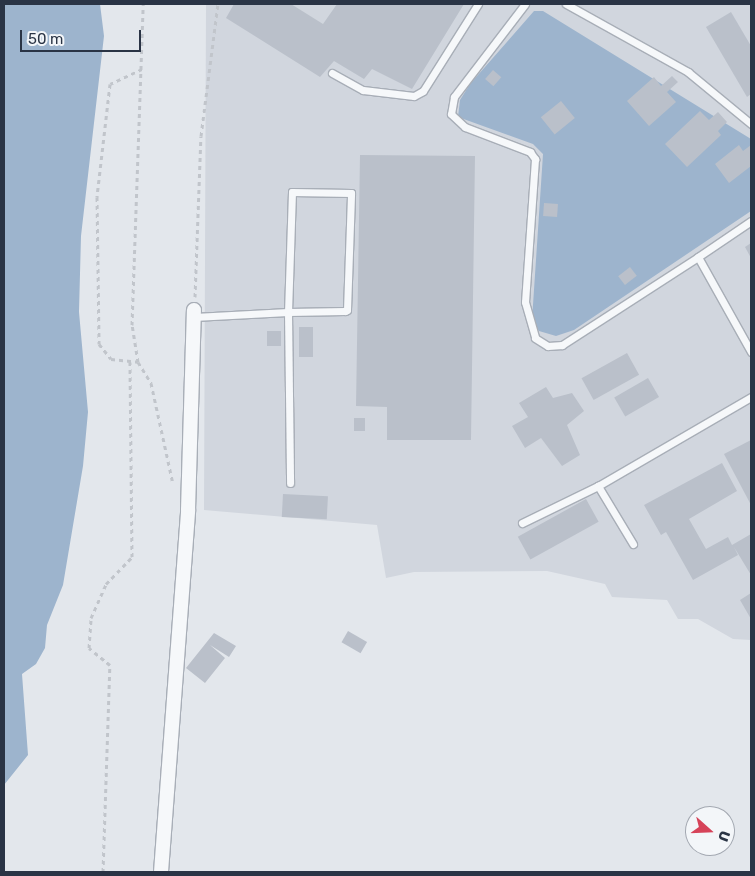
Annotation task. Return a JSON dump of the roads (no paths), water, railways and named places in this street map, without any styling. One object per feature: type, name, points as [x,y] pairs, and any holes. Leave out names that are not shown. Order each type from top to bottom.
[{"type":"street","points":[[161,872],[188,510],[194,313]]},
{"type":"lane","points":[[332,73],[363,90],[414,96],[423,91],[478,4]]},
{"type":"lane","points":[[525,4],[454,97],[450,114],[465,127],[530,152],[535,159],[525,302],[535,338],[548,346],[562,345],[751,221]]},
{"type":"lane","points":[[566,4],[688,72],[751,124]]},
{"type":"lane","points":[[194,313],[288,312],[348,309],[351,193],[293,190],[288,312],[290,483]]},
{"type":"lane","points":[[698,257],[751,352]]},
{"type":"lane","points":[[522,523],[598,486],[751,397]]},
{"type":"lane","points":[[598,486],[633,544]]},
{"type":"water","points":[[4,4],[100,4],[104,36],[81,236],[79,312],[88,412],[83,466],[63,585],[47,625],[45,648],[36,664],[22,674],[28,755],[4,785]]},
{"type":"water","points":[[534,11],[543,11],[751,139],[751,211],[574,330],[556,336],[539,331],[532,320],[543,154],[533,144],[458,117],[460,100],[470,84]]}]
